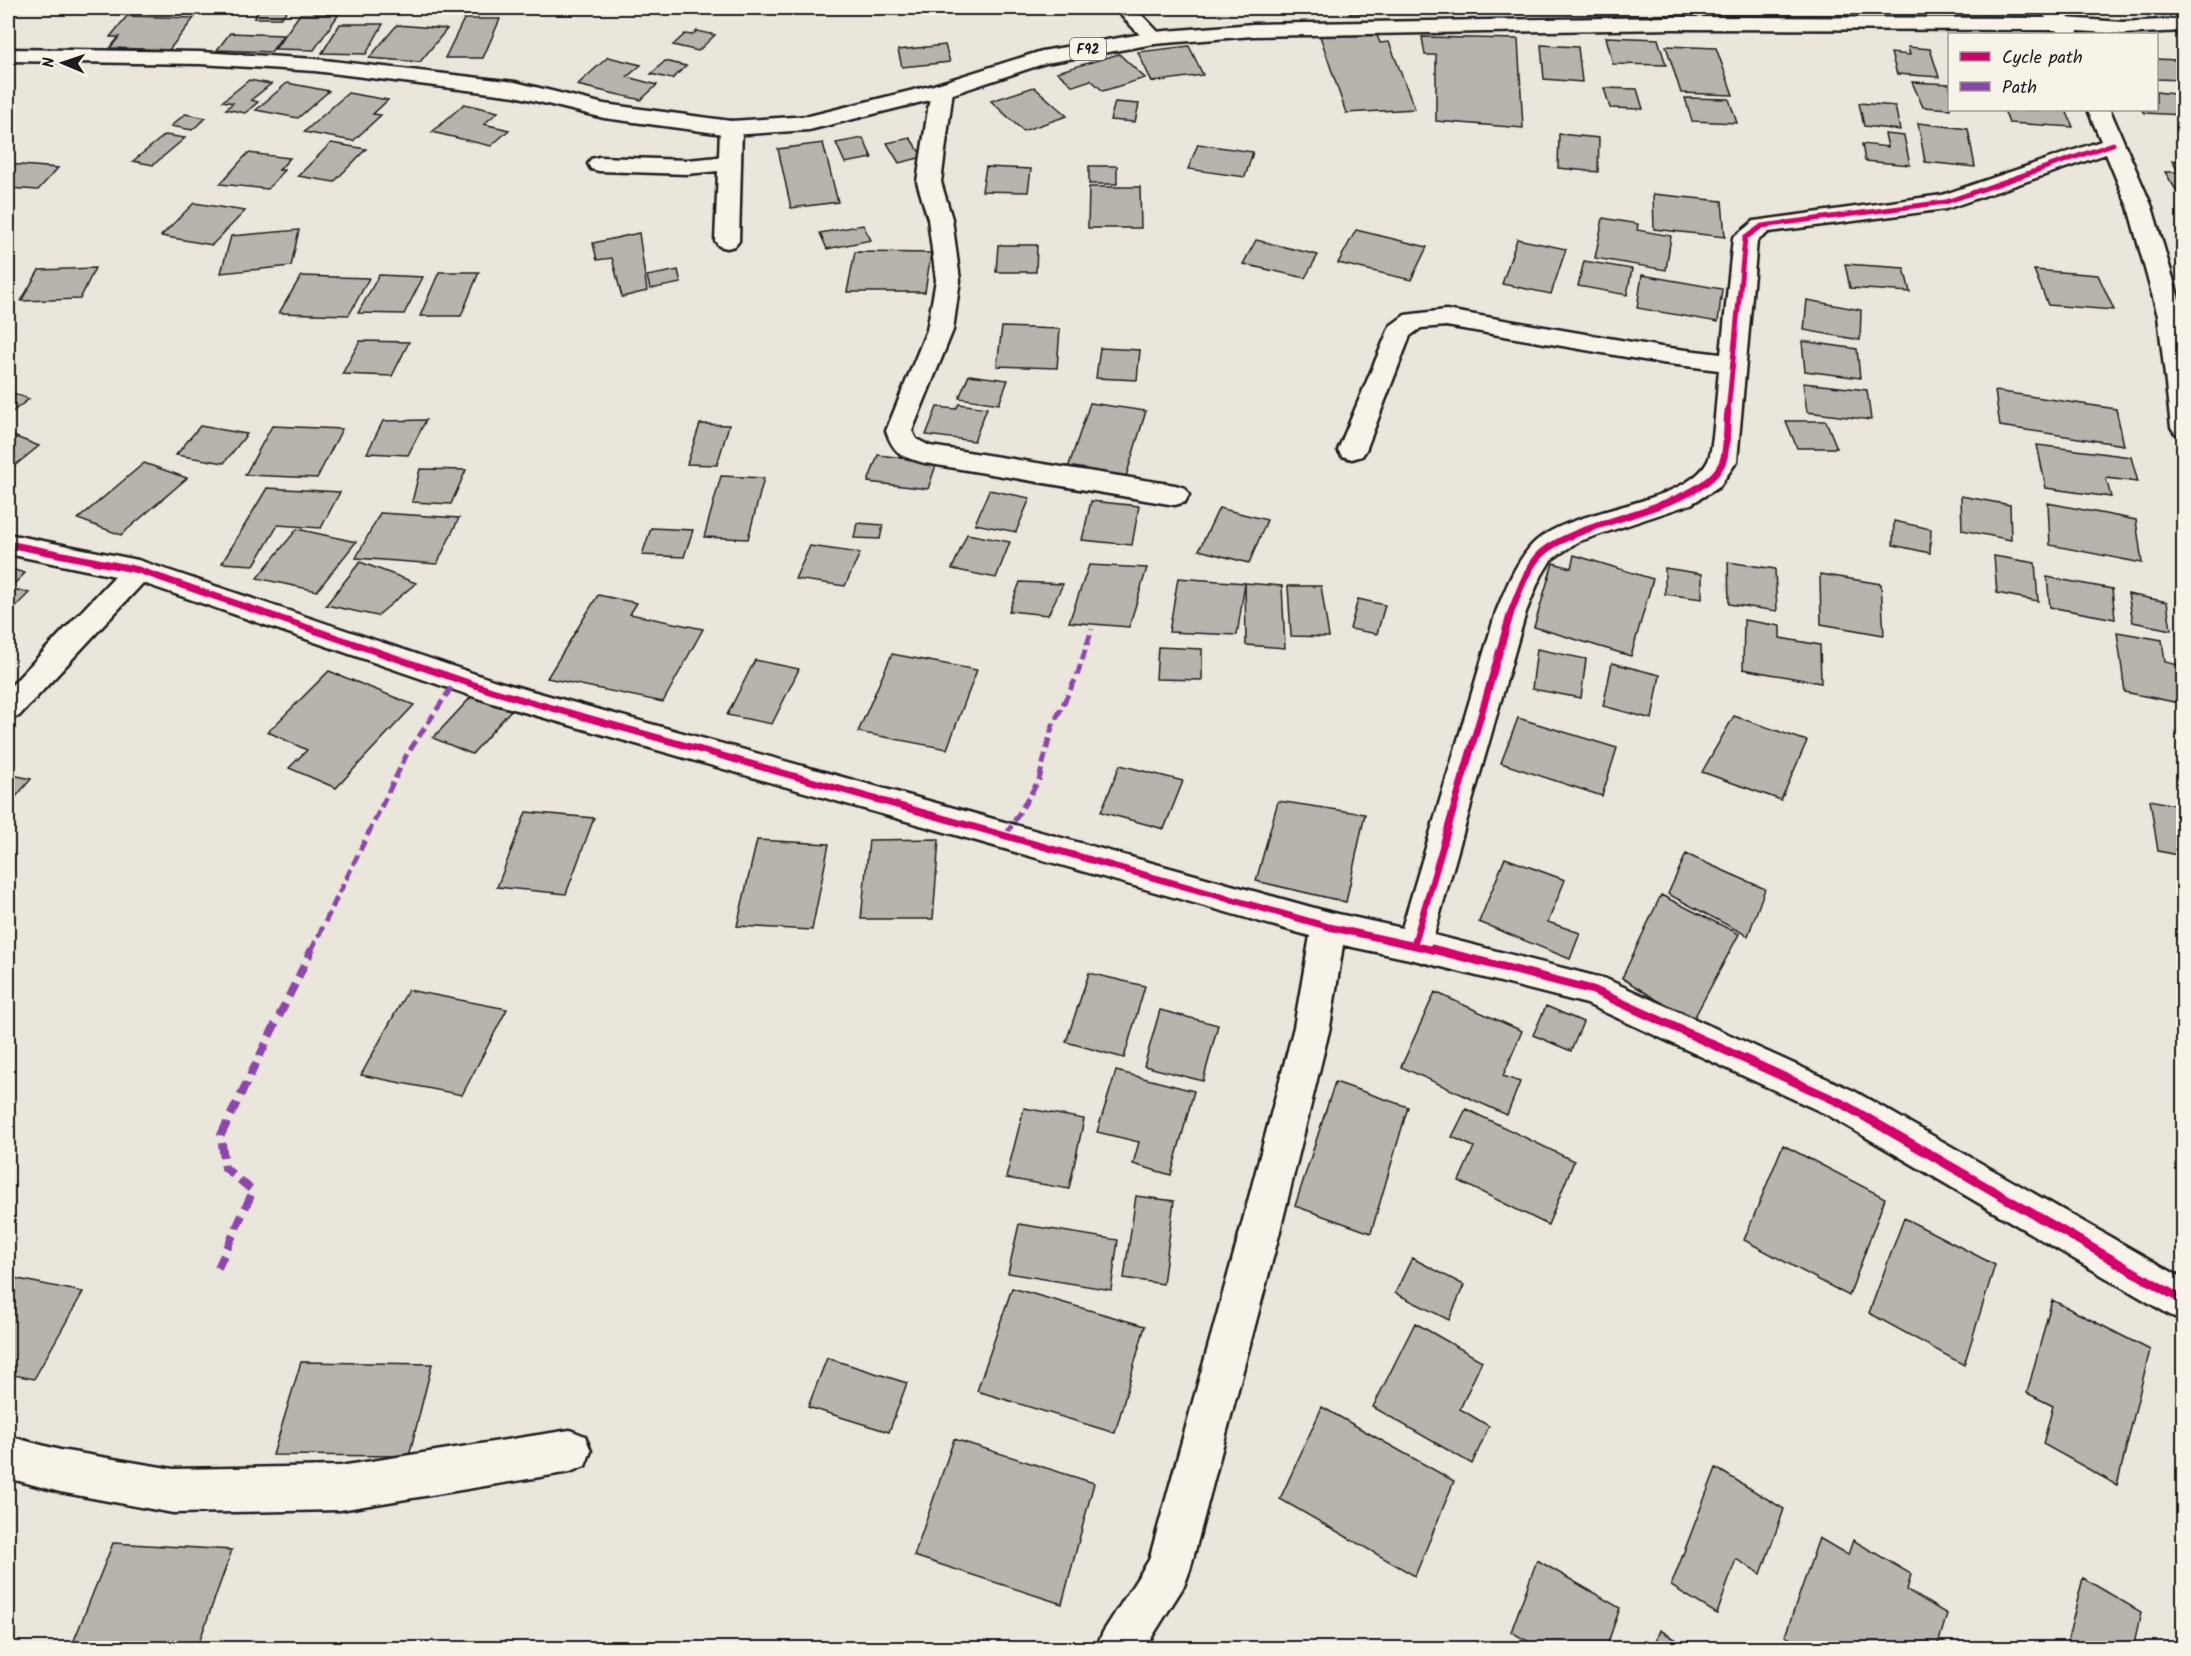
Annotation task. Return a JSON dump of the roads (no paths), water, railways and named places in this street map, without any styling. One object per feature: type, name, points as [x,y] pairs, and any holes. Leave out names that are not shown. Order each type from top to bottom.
[{"type":"street","points":[[1125,8],[1154,39]]},
{"type":"street","points":[[2048,8],[2067,29]]},
{"type":"street","name":"F92","points":[[8,55],[200,58],[315,65],[515,89],[604,111],[731,128],[809,123],[942,90],[1042,57],[1154,39],[1252,30],[1661,23],[2067,29],[2184,26]]},
{"type":"street","points":[[942,90],[929,182],[940,219],[948,280],[940,330],[899,431],[904,445],[925,454],[1013,466],[1175,495]]},
{"type":"street","points":[[2099,111],[2145,222],[2171,315],[2184,427]]},
{"type":"street","points":[[727,241],[731,128]]},
{"type":"street","points":[[1414,945],[1511,612],[1525,578],[1541,553],[1567,535],[1681,497],[1709,480],[1723,461],[1745,238],[1762,226],[1946,202],[2113,144]]},
{"type":"street","points":[[599,164],[687,167],[729,163]]},
{"type":"street","points":[[1352,450],[1399,332],[1414,321],[1446,318],[1661,355],[1734,364]]},
{"type":"street","points":[[8,544],[138,570],[492,692],[1329,927],[1414,945],[1593,990],[1841,1103],[2184,1301]]},
{"type":"street","points":[[8,708],[138,570]]},
{"type":"street","points":[[1119,1648],[1168,1570],[1258,1239],[1309,1038],[1329,927]]},
{"type":"street","points":[[8,1457],[60,1471],[173,1491],[340,1488],[570,1451]]}]
